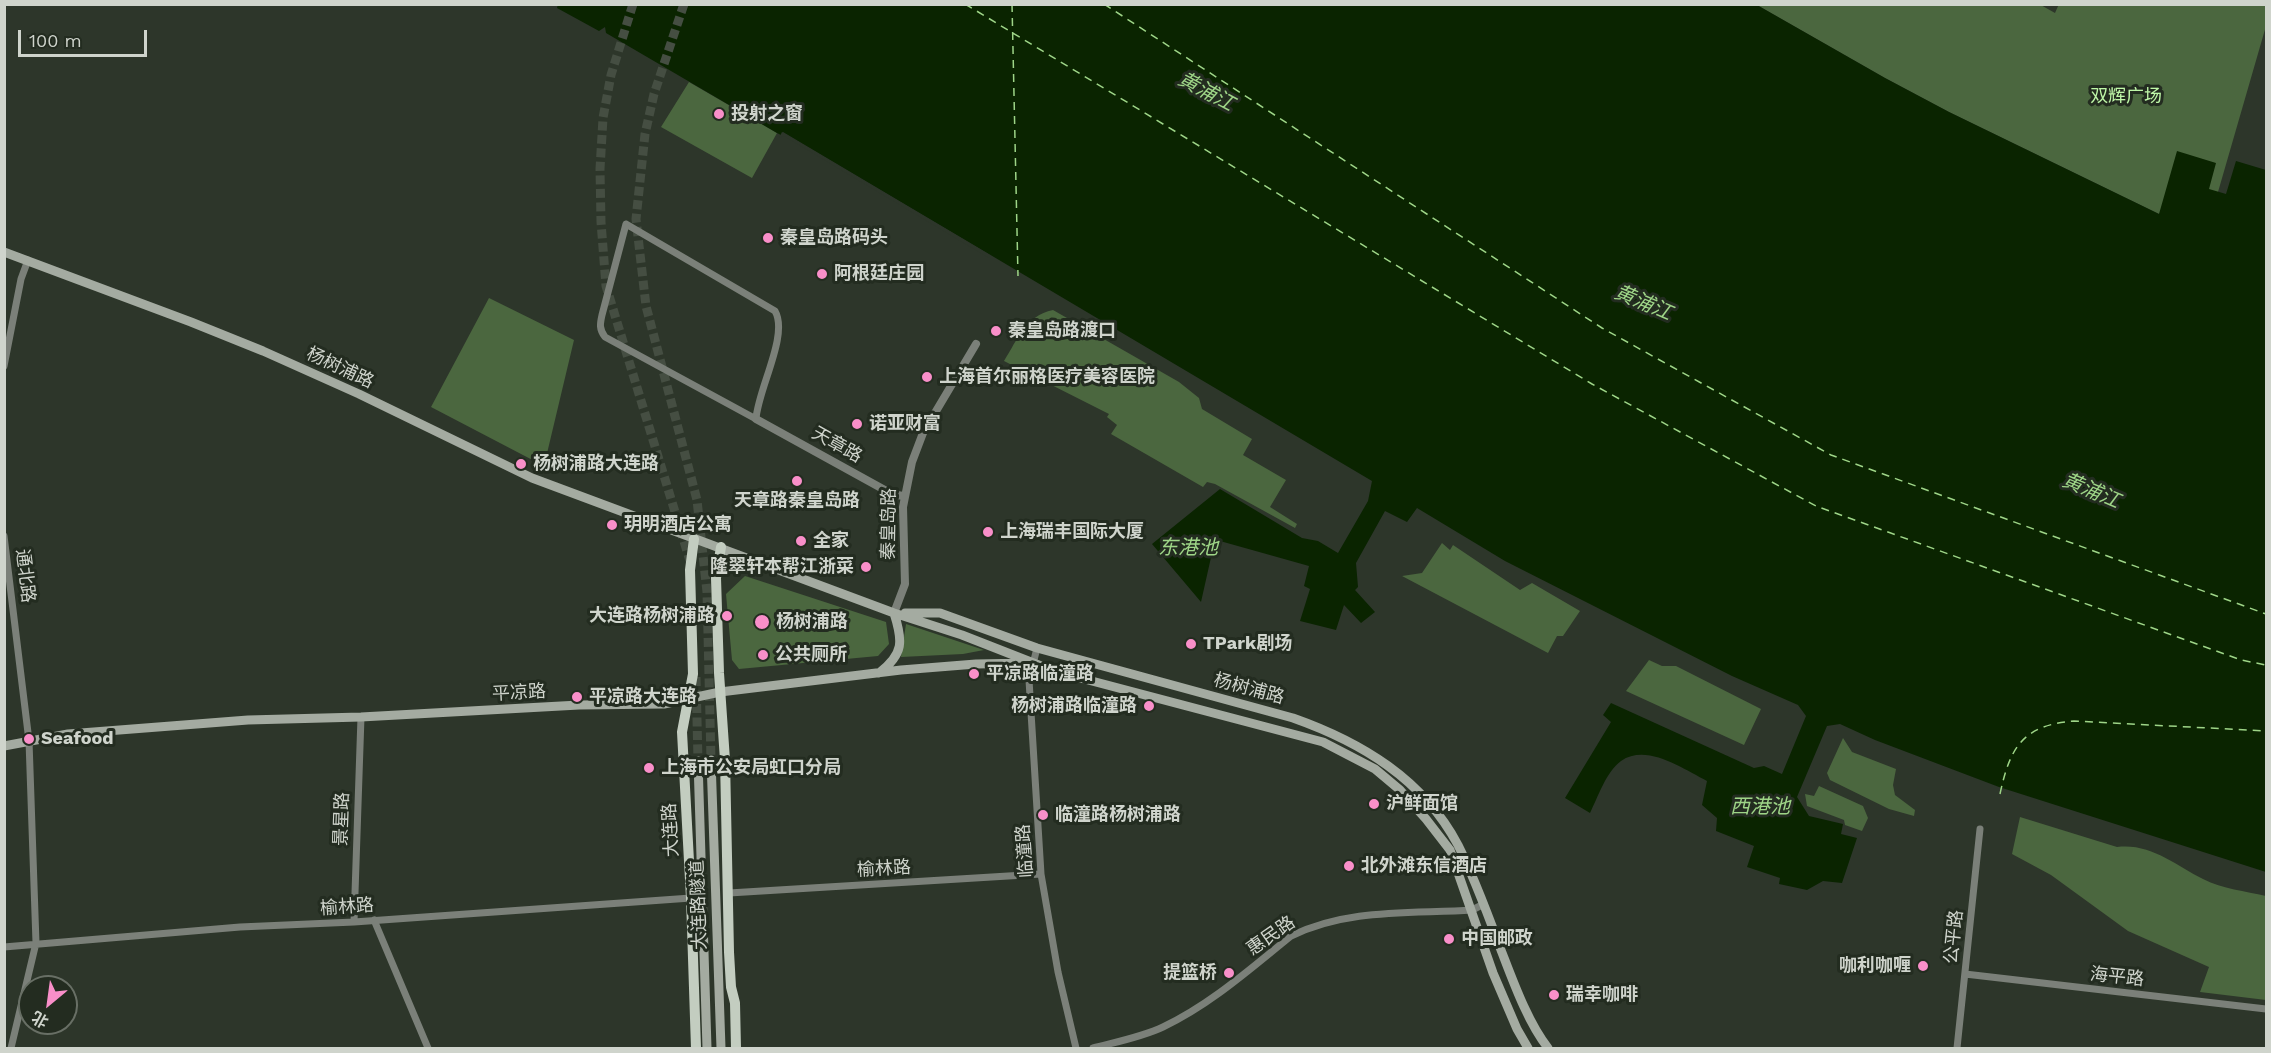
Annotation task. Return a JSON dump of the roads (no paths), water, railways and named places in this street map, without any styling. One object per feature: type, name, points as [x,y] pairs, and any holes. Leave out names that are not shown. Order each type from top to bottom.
[{"type":"main road","name":"杨树浦路","points":[[4,252],[263,351],[359,394],[532,478],[694,539],[894,612],[962,634],[1033,663],[1323,742],[1348,754],[1383,776],[1400,790],[1449,850],[1493,973],[1517,1029],[1528,1048]]},
{"type":"main road","name":"大连路","points":[[694,539],[690,570],[693,674],[682,732],[696,1048]]},
{"type":"main road","points":[[721,547],[716,578],[725,760],[729,952],[731,987],[735,1003],[736,1048]]},
{"type":"main road","name":"杨树浦路","points":[[894,612],[940,613],[1037,648],[1293,718],[1324,729],[1356,745],[1403,776],[1424,796],[1456,843],[1484,904],[1518,994],[1548,1048]]},
{"type":"main road","points":[[878,674],[889,665],[901,646],[900,632],[894,612]]},
{"type":"main road","name":"平凉路","points":[[4,746],[68,734],[213,722],[361,717],[579,705],[664,704],[720,692],[878,674],[976,664],[1033,663]]},
{"type":"main road","name":"大连路隧道","points":[[711,760],[721,1048]]},
{"type":"main road","name":"大连路隧道","points":[[698,761],[707,1048]]},
{"type":"street","points":[[626,224],[775,311],[779,320],[779,333],[758,402],[756,419],[605,336],[602,332],[600,323],[626,224]]},
{"type":"street","points":[[4,366],[21,279],[28,260]]},
{"type":"street","name":"秦皇岛路","points":[[894,612],[903,595],[905,584],[903,496],[912,462],[924,433],[976,344]]},
{"type":"street","name":"天章路","points":[[756,419],[892,494],[903,496]]},
{"type":"street","name":"通北路","points":[[4,536],[29,741],[36,943],[11,1048]]},
{"type":"street","name":"临潼路","points":[[1037,648],[1029,680],[1029,694],[1041,874],[1053,949],[1076,1048]]},
{"type":"street","name":"景星路","points":[[354,922],[361,717]]},
{"type":"street","name":"公平路","points":[[1957,1048],[1980,829]]},
{"type":"street","name":"榆林路","points":[[729,893],[1041,874]]},
{"type":"street","name":"榆林路","points":[[4,947],[240,927],[354,922],[691,898]]},
{"type":"street","name":"惠民路","points":[[1093,1048],[1161,1028],[1205,1004],[1291,936],[1307,928],[1376,913],[1472,910],[1484,904]]},
{"type":"street","points":[[375,920],[428,1048]]},
{"type":"street","name":"海平路","points":[[1965,974],[2266,1009]]},
{"type":"water","points":[[558,4],[1757,5],[1949,112],[2159,214],[2177,151],[2216,163],[2209,189],[2226,194],[2236,161],[2266,170],[2266,872],[1999,787],[1875,740],[1840,724],[1827,726],[1797,797],[1809,816],[1843,824],[1841,834],[1857,838],[1842,883],[1823,881],[1807,890],[1779,884],[1780,878],[1747,867],[1754,846],[1716,831],[1717,818],[1702,805],[1707,781],[1653,756],[1631,756],[1621,761],[1607,778],[1590,813],[1565,798],[1611,722],[1603,715],[1611,703],[1754,768],[1764,766],[1782,774],[1806,716],[1798,705],[1732,676],[1505,561],[1417,508],[1407,522],[1385,511],[1356,563],[1358,587],[1355,590],[1375,612],[1361,623],[1344,605],[1336,630],[1300,621],[1310,589],[1304,586],[1309,566],[1220,541],[1214,544],[1201,602],[1152,544],[1220,489],[1302,538],[1318,541],[1338,553],[1368,501],[1372,481],[783,132],[781,135],[777,133],[606,33],[605,27],[599,31],[557,8]]},
{"type":"tunnel","points":[[633,4],[611,75],[603,118],[600,169],[606,286],[690,561]]},
{"type":"tunnel","points":[[684,4],[654,94],[645,134],[636,219],[646,306],[697,500],[707,592],[711,760]]},
{"type":"tunnel","points":[[696,677],[698,761]]},
{"type":"place","name":"投射之窗","points":[[719,114]]},
{"type":"place","name":"秦皇岛路码头","points":[[768,238]]},
{"type":"place","name":"阿根廷庄园","points":[[822,274]]},
{"type":"place","name":"秦皇岛路渡口","points":[[996,331]]},
{"type":"place","name":"上海首尔丽格医疗美容医院","points":[[927,377]]},
{"type":"place","name":"诺亚财富","points":[[857,424]]},
{"type":"place","name":"杨树浦路大连路","points":[[521,464]]},
{"type":"place","name":"天章路秦皇岛路","points":[[797,481]]},
{"type":"place","name":"玥明酒店公寓","points":[[612,525]]},
{"type":"place","name":"上海瑞丰国际大厦","points":[[988,532]]},
{"type":"place","name":"全家","points":[[801,541]]},
{"type":"place","name":"隆翠轩本帮江浙菜","points":[[866,567]]},
{"type":"place","name":"大连路杨树浦路","points":[[727,616]]},
{"type":"place","name":"杨树浦路","points":[[762,622]]},
{"type":"place","name":"TPark剧场","points":[[1191,644]]},
{"type":"place","name":"公共厕所","points":[[763,655]]},
{"type":"place","name":"平凉路临潼路","points":[[974,674]]},
{"type":"place","name":"平凉路大连路","points":[[577,697]]},
{"type":"place","name":"杨树浦路临潼路","points":[[1149,706]]},
{"type":"place","name":"Seafood","points":[[29,739]]},
{"type":"place","name":"上海市公安局虹口分局","points":[[649,768]]},
{"type":"place","name":"沪鲜面馆","points":[[1374,804]]},
{"type":"place","name":"临潼路杨树浦路","points":[[1043,815]]},
{"type":"place","name":"北外滩东信酒店","points":[[1349,866]]},
{"type":"place","name":"中国邮政","points":[[1449,939]]},
{"type":"place","name":"咖利咖喱","points":[[1923,966]]},
{"type":"place","name":"提篮桥","points":[[1229,973]]},
{"type":"place","name":"瑞幸咖啡","points":[[1554,995]]},
{"type":"water label","name":"黄浦江","points":[[1206,92]]},
{"type":"water label","name":"黄浦江","points":[[1643,303]]},
{"type":"water label","name":"黄浦江","points":[[2091,491]]},
{"type":"water label","name":"东港池","points":[[1188,548]]},
{"type":"water label","name":"西港池","points":[[1760,807]]},
{"type":"park label","name":"双辉广场","points":[[2126,97]]}]
